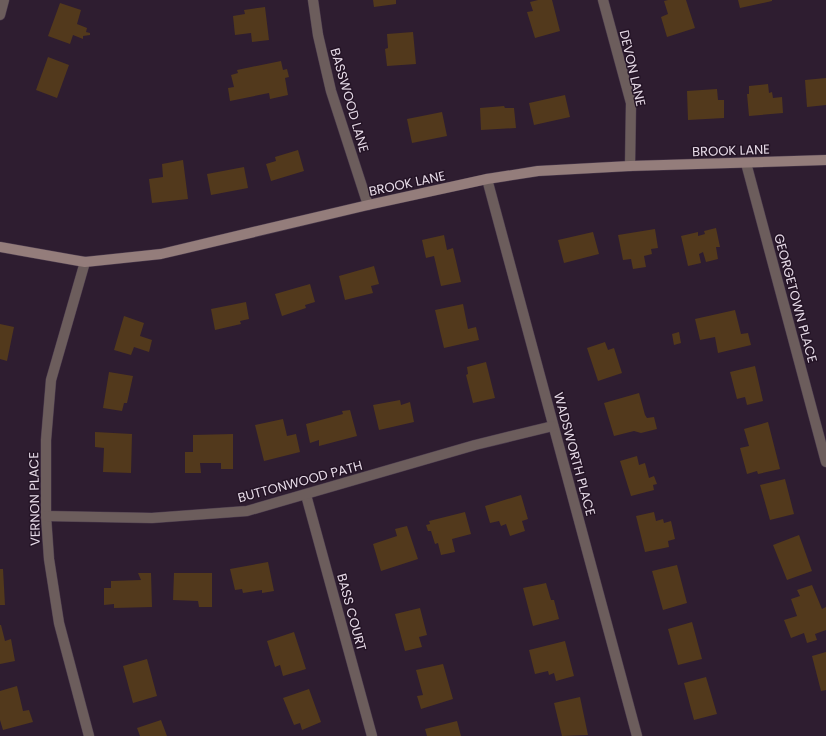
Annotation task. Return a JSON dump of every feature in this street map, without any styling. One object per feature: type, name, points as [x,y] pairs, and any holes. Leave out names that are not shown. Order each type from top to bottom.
[{"type":"street","points":[[0,15],[4,0]]},
{"type":"street","name":"BASSWOOD LANE","points":[[313,0],[318,35],[331,91],[368,205]]},
{"type":"street","name":"DEVON LANE","points":[[603,0],[631,103],[630,166]]},
{"type":"street","name":"BROOK LANE","points":[[0,247],[85,262],[161,254],[368,205],[487,179],[538,171],[630,166],[826,160]]},
{"type":"street","name":"GEORGETOWN PLACE","points":[[746,163],[826,462]]},
{"type":"street","name":"WADSWORTH PLACE","points":[[487,179],[636,736]]},
{"type":"street","name":"VERNON PLACE","points":[[85,262],[51,380],[46,440],[46,516],[49,559],[59,623],[89,736]]},
{"type":"street","name":"BUTTONWOOD PATH","points":[[46,516],[152,518],[247,511],[476,446],[554,426]]},
{"type":"street","name":"BASS COURT","points":[[306,495],[372,736]]},
{"type":"building","points":[[373,0],[396,0],[396,4],[374,7]]},
{"type":"building","points":[[538,0],[552,0],[560,31],[535,38],[527,12],[533,11],[530,2]]},
{"type":"building","points":[[686,0],[695,28],[667,37],[661,17],[668,14],[664,1]]},
{"type":"building","points":[[738,0],[772,0],[772,1],[740,8]]},
{"type":"building","points":[[60,3],[81,10],[77,24],[87,28],[86,32],[90,33],[90,35],[83,36],[83,39],[73,35],[70,44],[48,36]]},
{"type":"building","points":[[265,7],[269,40],[252,42],[251,33],[235,35],[233,16],[245,14],[244,10]]},
{"type":"building","points":[[413,32],[416,64],[387,66],[385,49],[388,48],[387,34]]},
{"type":"building","points":[[48,57],[69,65],[57,98],[36,90]]},
{"type":"building","points":[[281,61],[283,70],[287,69],[289,77],[285,78],[288,95],[270,99],[269,93],[230,101],[228,88],[234,87],[231,75],[238,73],[237,70]]},
{"type":"building","points":[[826,78],[826,105],[807,107],[805,80]]},
{"type":"building","points":[[768,84],[769,93],[772,92],[773,98],[782,97],[783,113],[749,116],[747,94],[749,94],[749,86]]},
{"type":"building","points":[[717,89],[718,100],[724,100],[724,118],[688,120],[687,91]]},
{"type":"building","points":[[565,95],[570,117],[534,125],[529,103]]},
{"type":"building","points":[[504,106],[505,108],[514,108],[516,128],[481,130],[480,108]]},
{"type":"building","points":[[442,112],[447,136],[412,143],[407,119]]},
{"type":"building","points":[[298,150],[304,171],[271,181],[266,164],[276,161],[275,157]]},
{"type":"building","points":[[183,160],[188,199],[152,203],[149,179],[163,177],[162,164]]},
{"type":"building","points":[[244,167],[248,188],[211,195],[207,174]]},
{"type":"building","points":[[716,228],[720,247],[716,247],[718,259],[706,262],[703,252],[699,254],[701,263],[688,266],[681,236],[698,232],[698,236],[705,234],[704,231]]},
{"type":"building","points":[[655,229],[658,248],[651,249],[652,254],[644,256],[646,267],[633,269],[631,259],[623,260],[618,235]]},
{"type":"building","points":[[593,232],[599,254],[564,263],[558,240]]},
{"type":"building","points":[[444,235],[447,250],[453,248],[461,282],[441,286],[434,256],[426,258],[422,240]]},
{"type":"building","points":[[374,266],[379,284],[371,286],[373,293],[345,300],[339,276]]},
{"type":"building","points":[[310,284],[315,302],[305,305],[306,308],[282,316],[275,294]]},
{"type":"building","points":[[246,302],[249,319],[240,321],[241,324],[215,330],[211,309]]},
{"type":"building","points":[[463,304],[468,329],[476,327],[479,340],[444,348],[435,310]]},
{"type":"building","points":[[735,310],[741,334],[748,333],[751,345],[718,353],[715,337],[700,340],[695,319]]},
{"type":"building","points":[[124,316],[144,323],[140,336],[152,340],[149,352],[134,347],[131,355],[114,350]]},
{"type":"building","points":[[0,324],[14,327],[7,361],[0,359]]},
{"type":"building","points":[[679,332],[681,343],[674,345],[672,334]]},
{"type":"building","points":[[605,342],[608,350],[614,348],[622,373],[598,381],[587,348]]},
{"type":"building","points":[[486,362],[495,398],[473,403],[466,375],[468,374],[467,367]]},
{"type":"building","points":[[755,366],[763,401],[747,405],[745,397],[737,399],[730,372]]},
{"type":"building","points":[[109,372],[133,376],[127,403],[124,403],[122,411],[103,408]]},
{"type":"building","points":[[639,393],[645,415],[647,418],[654,417],[657,429],[641,433],[634,431],[614,436],[604,403]]},
{"type":"building","points":[[400,400],[401,405],[410,402],[414,422],[379,430],[373,405]]},
{"type":"building","points":[[350,410],[357,436],[319,446],[319,440],[310,443],[306,424],[343,414],[342,411]]},
{"type":"building","points":[[283,419],[287,436],[296,434],[300,452],[264,461],[255,425]]},
{"type":"building","points":[[768,422],[780,469],[758,474],[757,471],[747,474],[740,448],[749,446],[744,429]]},
{"type":"building","points":[[95,432],[132,434],[131,473],[103,472],[104,448],[95,447]]},
{"type":"building","points":[[233,434],[233,469],[221,469],[221,463],[200,463],[201,473],[185,473],[185,452],[193,452],[193,435]]},
{"type":"building","points":[[637,456],[639,465],[645,463],[649,478],[654,476],[657,484],[653,485],[654,490],[631,496],[620,461]]},
{"type":"building","points":[[785,479],[794,514],[770,520],[760,485]]},
{"type":"building","points":[[521,495],[528,519],[522,521],[525,531],[510,536],[506,524],[501,526],[499,521],[490,523],[485,506]]},
{"type":"building","points":[[465,512],[471,534],[452,539],[455,552],[441,555],[438,543],[435,544],[431,531],[428,531],[426,525],[430,524],[429,521]]},
{"type":"building","points":[[654,512],[656,521],[663,519],[664,523],[671,521],[675,539],[668,541],[669,547],[645,552],[636,516]]},
{"type":"building","points":[[407,526],[418,559],[381,571],[373,544],[397,536],[395,529]]},
{"type":"building","points":[[799,535],[812,571],[787,580],[773,545]]},
{"type":"building","points":[[268,562],[274,591],[262,593],[262,590],[243,593],[242,589],[235,590],[230,569]]},
{"type":"building","points":[[677,565],[687,603],[663,610],[652,571]]},
{"type":"building","points":[[0,569],[3,569],[5,605],[0,605]]},
{"type":"building","points":[[138,573],[151,573],[152,607],[114,608],[114,604],[104,605],[104,588],[111,588],[111,581],[141,580]]},
{"type":"building","points":[[174,573],[212,573],[212,607],[199,607],[198,601],[173,600]]},
{"type":"building","points":[[546,583],[551,600],[554,600],[559,619],[533,626],[523,588]]},
{"type":"building","points":[[812,585],[822,609],[826,607],[826,630],[815,634],[817,640],[807,643],[804,633],[791,638],[784,620],[797,616],[791,599],[800,596],[797,590]]},
{"type":"building","points":[[420,608],[427,635],[419,637],[422,647],[405,651],[395,614]]},
{"type":"building","points":[[692,622],[702,659],[678,665],[668,629]]},
{"type":"building","points":[[0,625],[5,641],[11,639],[15,661],[0,664]]},
{"type":"building","points":[[294,632],[306,669],[283,676],[280,665],[275,667],[267,641]]},
{"type":"building","points":[[565,641],[574,676],[556,681],[554,673],[549,675],[548,671],[535,674],[529,650]]},
{"type":"building","points":[[826,652],[826,690],[821,691],[812,656]]},
{"type":"building","points":[[147,659],[157,696],[133,703],[123,666]]},
{"type":"building","points":[[443,664],[453,699],[421,709],[417,696],[423,695],[416,670]]},
{"type":"building","points":[[706,677],[717,714],[694,720],[684,683]]},
{"type":"building","points":[[17,686],[23,711],[29,710],[33,722],[3,730],[0,720],[0,691]]},
{"type":"building","points":[[309,689],[321,722],[302,730],[300,723],[294,725],[283,698]]},
{"type":"building","points":[[580,697],[588,735],[562,736],[554,703]]},
{"type":"building","points":[[161,720],[167,736],[140,736],[137,728]]},
{"type":"building","points":[[457,721],[461,736],[427,736],[425,729]]}]
